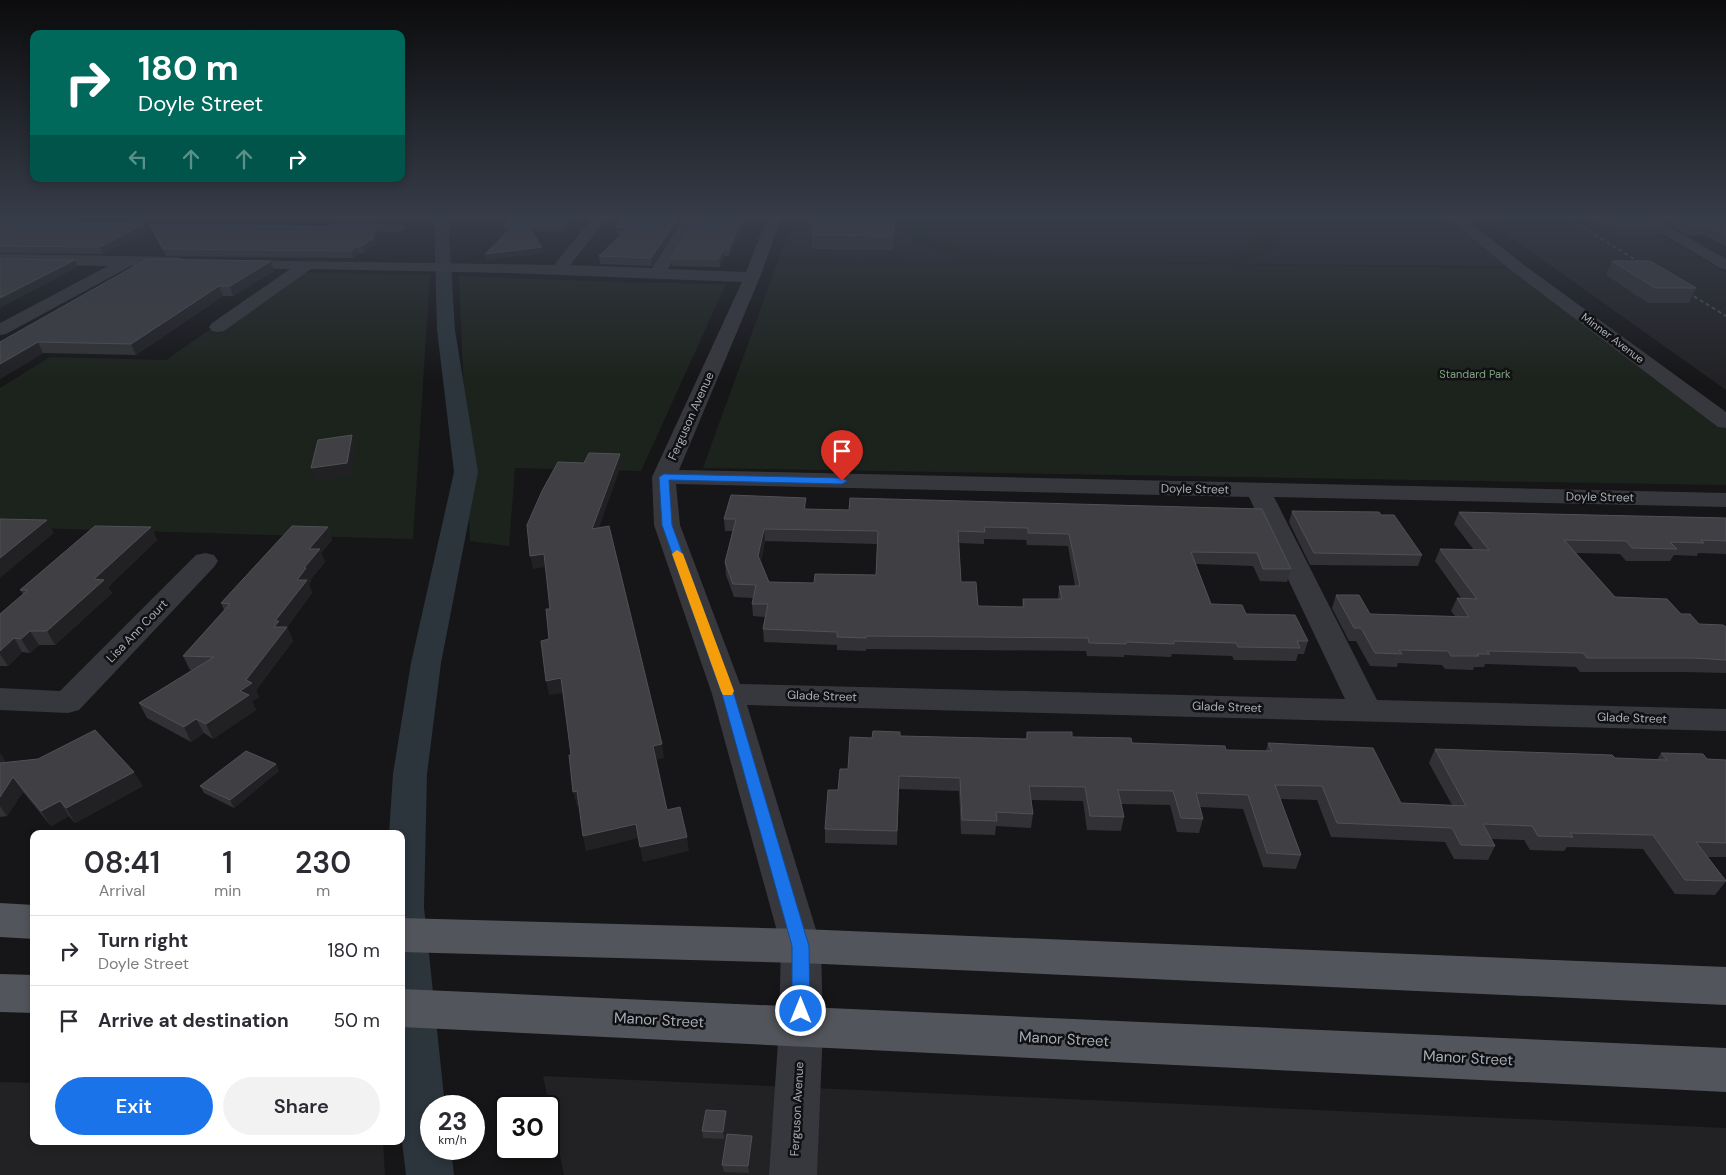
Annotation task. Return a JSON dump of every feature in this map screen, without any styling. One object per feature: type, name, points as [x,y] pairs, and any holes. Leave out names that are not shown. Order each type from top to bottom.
[{"type":"main road","points":[[0,920],[30,922]]},
{"type":"main road","points":[[405,935],[800,946],[1726,986]]},
{"type":"main road","points":[[0,993],[30,994]]},
{"type":"main road","name":"Manor Street","points":[[405,1008],[1726,1070]]},
{"type":"street","points":[[0,330],[109,271]]},
{"type":"street","points":[[218,327],[298,271]]},
{"type":"street","points":[[553,271],[752,277]]},
{"type":"street","name":"Ferguson Avenue","points":[[754,271],[664,477],[667,525],[728,694],[800,946],[801,1027],[793,1175]]},
{"type":"street","name":"Minner Avenue","points":[[1522,271],[1726,422]]},
{"type":"street","name":"Doyle Street","points":[[664,477],[1726,500]]},
{"type":"street","points":[[1258,490],[1367,711]]},
{"type":"street","name":"Lisa Ann Court","points":[[0,699],[68,702],[205,561]]},
{"type":"street","name":"Glade Street","points":[[728,694],[1726,720]]},
{"type":"shaded area","points":[[1558,271],[1726,272],[1726,390]]},
{"type":"shaded area","points":[[543,1076],[1726,1128],[1726,1175],[564,1175],[560,1156],[560,1095],[547,1095]]},
{"type":"shaded area","points":[[0,1082],[30,1083],[30,1145],[383,1145],[385,1175],[0,1175]]},
{"type":"green space","name":"Standard Park","points":[[774,271],[1516,271],[1726,421],[1726,485],[703,468]]},
{"type":"green space","points":[[292,272],[430,275],[413,539],[0,527],[0,388],[50,357],[166,360]]},
{"type":"green space","points":[[459,276],[726,284],[641,471],[515,468],[509,546],[470,541]]},
{"type":"building","points":[[0,271],[54,271],[0,298]]},
{"type":"building","points":[[126,271],[255,271],[230,286],[219,286],[131,344],[38,342],[0,364],[0,342]]},
{"type":"building","points":[[1628,271],[1667,271],[1696,288],[1655,288]]},
{"type":"building","points":[[352,435],[347,463],[311,468],[318,440]]},
{"type":"building","points":[[589,453],[620,454],[592,529],[609,526],[662,744],[653,746],[667,810],[680,807],[687,837],[640,847],[636,824],[583,836],[577,791],[573,792],[569,755],[571,755],[561,678],[546,681],[541,641],[549,639],[546,609],[550,609],[544,554],[530,556],[527,525],[542,491],[558,462],[584,463]]},
{"type":"building","points":[[731,495],[806,498],[804,509],[849,510],[850,498],[1262,509],[1291,569],[1263,569],[1257,553],[1191,552],[1211,604],[1242,605],[1246,614],[1295,615],[1308,641],[1297,641],[1300,648],[1238,647],[1236,643],[1174,641],[1174,644],[1089,643],[1088,638],[837,637],[837,632],[763,629],[768,604],[752,604],[756,585],[733,584],[725,562],[736,519],[724,519]],"holes":[[[984,527],[1028,528],[1028,533],[1069,534],[1080,586],[1059,586],[1062,599],[1023,599],[1024,607],[978,606],[976,582],[961,582],[958,531],[985,532]],[[764,529],[878,531],[876,575],[815,574],[814,583],[769,582],[758,556]]]},
{"type":"building","points":[[1292,511],[1379,512],[1381,515],[1394,515],[1422,555],[1314,553]]},
{"type":"building","points":[[1459,512],[1726,518],[1726,541],[1701,540],[1704,543],[1670,542],[1677,549],[1632,548],[1626,541],[1564,540],[1615,597],[1667,599],[1681,614],[1690,614],[1699,624],[1723,625],[1726,627],[1726,660],[1693,658],[1587,658],[1583,653],[1487,651],[1490,654],[1477,654],[1479,656],[1451,656],[1448,651],[1399,650],[1402,654],[1375,653],[1361,628],[1354,628],[1336,595],[1359,595],[1370,614],[1469,617],[1457,598],[1477,599],[1440,549],[1489,550]]},
{"type":"building","points":[[0,519],[47,520],[0,558]]},
{"type":"building","points":[[95,526],[151,527],[94,579],[104,580],[47,631],[30,631],[21,639],[14,638],[0,651],[0,614],[28,590],[20,590]]},
{"type":"building","points":[[292,526],[328,527],[309,549],[320,549],[304,568],[306,568],[297,580],[307,580],[275,621],[279,621],[274,627],[287,627],[246,680],[252,683],[240,691],[249,695],[206,724],[196,719],[184,727],[139,703],[214,657],[183,656],[230,604],[221,603]]},
{"type":"building","points":[[95,730],[134,772],[66,808],[60,801],[41,811],[13,777],[0,797],[0,763],[38,759]]},
{"type":"building","points":[[873,731],[900,732],[900,736],[1027,739],[1027,732],[1072,732],[1072,737],[1131,738],[1132,743],[1225,746],[1226,750],[1272,751],[1268,743],[1373,748],[1401,803],[1466,806],[1435,749],[1612,755],[1615,758],[1667,760],[1661,753],[1703,754],[1707,759],[1726,760],[1726,843],[1696,842],[1726,881],[1685,880],[1653,835],[1570,833],[1573,837],[1538,836],[1532,826],[1483,824],[1495,846],[1461,845],[1452,828],[1337,823],[1322,786],[1275,785],[1301,855],[1267,853],[1248,795],[1196,793],[1203,819],[1181,818],[1173,791],[1118,790],[1124,817],[1090,816],[1085,787],[1029,786],[1033,814],[996,812],[997,821],[962,820],[960,778],[899,776],[897,831],[825,829],[828,790],[838,790],[840,769],[848,769],[850,737],[872,738]]},
{"type":"building","points":[[246,751],[276,764],[230,800],[200,786]]},
{"type":"building","points":[[706,1110],[726,1111],[723,1132],[702,1131]]},
{"type":"building","points":[[727,1134],[752,1136],[748,1166],[722,1165]]},
{"type":"waterway","points":[[405,885],[410,774],[426,663],[466,472],[446,330],[443,271]]},
{"type":"waterway","points":[[405,919],[419,1086],[430,1175]]},
{"type":"railway","points":[[1682,289],[1726,316]]},
{"type":"slow traffic","points":[[677,554],[727,691]]},
{"type":"route","points":[[801,1011],[800,946],[728,694],[667,525],[664,477],[842,481]]}]
